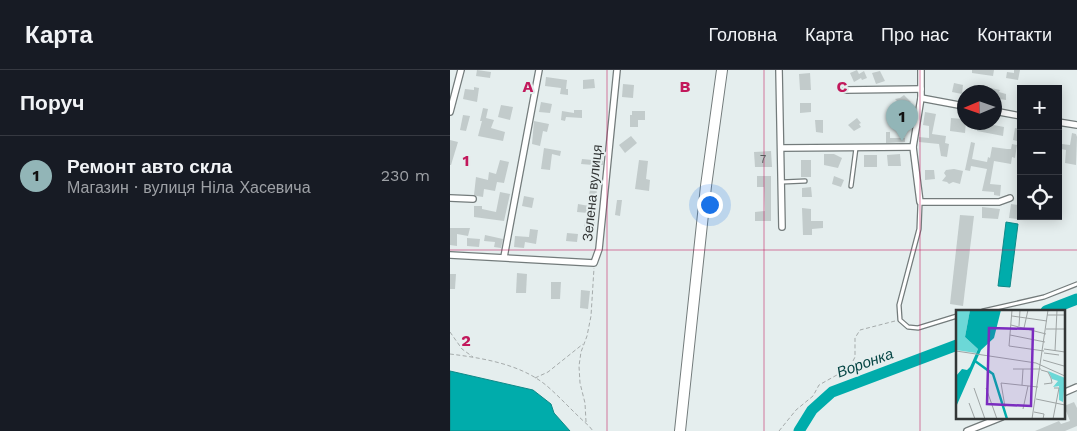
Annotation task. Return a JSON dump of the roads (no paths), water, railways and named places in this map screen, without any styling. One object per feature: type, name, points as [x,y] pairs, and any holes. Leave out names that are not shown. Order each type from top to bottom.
[{"type":"highway","points":[[680,431],[706,186],[722,70]]},
{"type":"street","points":[[450,112],[461,70]]},
{"type":"street","points":[[504,257],[539,70]]},
{"type":"street","name":"Зелена вулиця","points":[[450,255],[594,263],[599,249],[617,70]]},
{"type":"street","points":[[779,70],[782,227]]},
{"type":"street","points":[[921,70],[921,98],[913,147],[920,202],[999,202],[1010,198]]},
{"type":"street","points":[[846,90],[921,89]]},
{"type":"street","points":[[921,98],[957,105]]},
{"type":"street","points":[[1002,112],[1017,115]]},
{"type":"street","points":[[1062,123],[1077,125]]},
{"type":"street","points":[[780,148],[913,147]]},
{"type":"street","points":[[450,198],[473,199]]},
{"type":"street","points":[[1064,393],[1077,387]]},
{"type":"street","points":[[967,431],[1000,418]]},
{"type":"lane","points":[[852,186],[856,147]]},
{"type":"lane","points":[[781,182],[805,181]]},
{"type":"lane","points":[[920,202],[919,229],[899,305],[900,320],[908,327],[918,328],[956,316]]},
{"type":"lane","points":[[987,310],[1044,297],[1077,284]]},
{"type":"water","points":[[1006,222],[1018,224],[1010,287],[998,286]]},
{"type":"water","points":[[450,371],[533,390],[551,404],[554,413],[570,431],[450,431]]},
{"type":"waterway","name":"Воронка","points":[[1049,310],[1077,299]]},
{"type":"waterway","name":"Воронка","points":[[799,431],[812,410],[832,392],[956,345]]},
{"type":"place","name":"Ремонт авто скла","points":[[902,141]]}]
